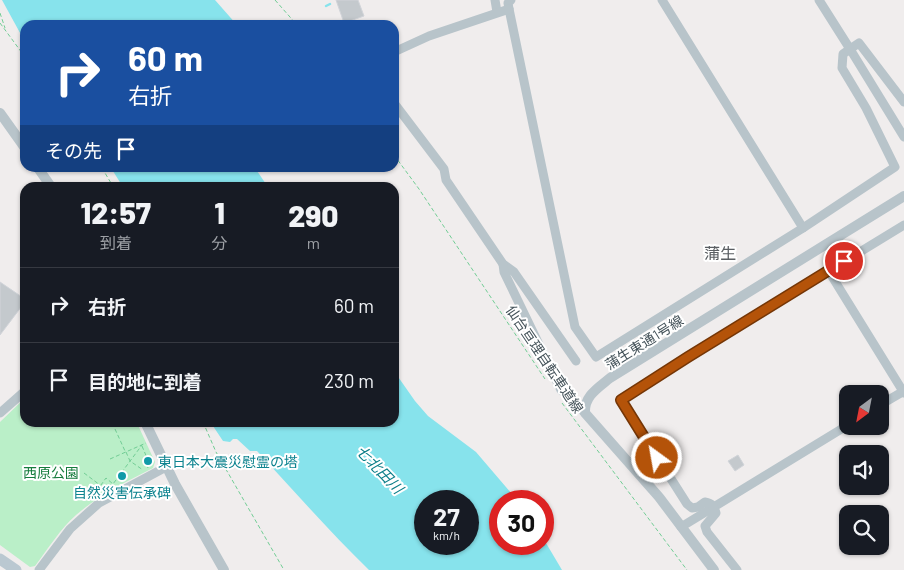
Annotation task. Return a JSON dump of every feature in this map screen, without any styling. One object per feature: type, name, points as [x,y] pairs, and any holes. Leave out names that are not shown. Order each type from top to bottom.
[{"type":"main road","points":[[0,559],[16,570]]},
{"type":"street","points":[[495,0],[505,6],[575,327],[596,357],[803,228],[895,167],[866,108],[842,68],[843,54],[859,43],[904,102]]},
{"type":"street","points":[[662,0],[803,228]]},
{"type":"street","points":[[819,0],[904,137]]},
{"type":"street","points":[[399,50],[505,6]]},
{"type":"street","points":[[399,110],[444,169],[446,180],[503,264],[514,272],[576,361]]},
{"type":"street","points":[[0,112],[20,141]]},
{"type":"street","name":"蒲生東通1号線","points":[[585,413],[584,406],[590,395],[610,378],[904,196]]},
{"type":"street","points":[[737,570],[707,532],[705,526],[716,513],[714,507],[710,503],[705,502],[698,507],[692,508],[687,504],[621,400],[828,270],[904,225]]},
{"type":"street","points":[[503,264],[504,272],[560,390],[585,413],[658,497],[714,570]]},
{"type":"street","points":[[828,270],[904,392],[889,401]]},
{"type":"street","points":[[0,413],[20,395]]},
{"type":"street","points":[[147,427],[166,467],[224,570]]},
{"type":"street","points":[[681,527],[839,431]]},
{"type":"street","points":[[39,570],[70,529],[99,503],[166,467]]},
{"type":"path","points":[[275,0],[293,20]]},
{"type":"path","points":[[0,13],[6,31]]},
{"type":"path","points":[[0,23],[20,50]]},
{"type":"path","name":"仙台亘理自転車道線","points":[[399,162],[547,381]]},
{"type":"path","name":"仙台亘理自転車道線","points":[[557,396],[687,570]]},
{"type":"path","points":[[205,427],[216,452],[284,570]]},
{"type":"path","points":[[115,429],[130,461],[143,470],[148,468],[147,458],[142,445]]},
{"type":"path","points":[[110,459],[145,444]]},
{"type":"path","points":[[92,497],[106,478],[113,484],[142,445]]},
{"type":"path","points":[[84,473],[100,486]]},
{"type":"green space","name":"西原公園","points":[[20,403],[20,427],[139,427],[155,462],[153,468],[103,495],[76,515],[59,533],[35,566],[30,567],[0,545],[0,422]]},
{"type":"water","points":[[2,0],[215,0],[233,20],[20,20],[20,33]]},
{"type":"water","points":[[114,172],[258,172],[265,182],[120,182]]},
{"type":"water","name":"七北田川","points":[[399,378],[428,416],[476,452],[509,490],[489,490],[489,555],[553,555],[562,570],[369,570],[257,451],[250,451],[237,439],[233,439],[230,442],[223,441],[214,427],[399,427]]},
{"type":"building","points":[[336,0],[358,0],[364,16],[353,20],[343,20]]},
{"type":"building","points":[[0,282],[20,296],[20,309],[0,335]]},
{"type":"building","points":[[738,455],[744,465],[735,471],[728,461]]},
{"type":"waterway","points":[[326,6],[330,4]]},
{"type":"place","name":"東日本大震災慰霊の塔","points":[[148,461]]},
{"type":"place","name":"自然災害伝承碑","points":[[122,476]]},
{"type":"district","name":"蒲生","points":[[720,252]]},
{"type":"route","points":[[657,458],[621,400],[844,261]]}]
